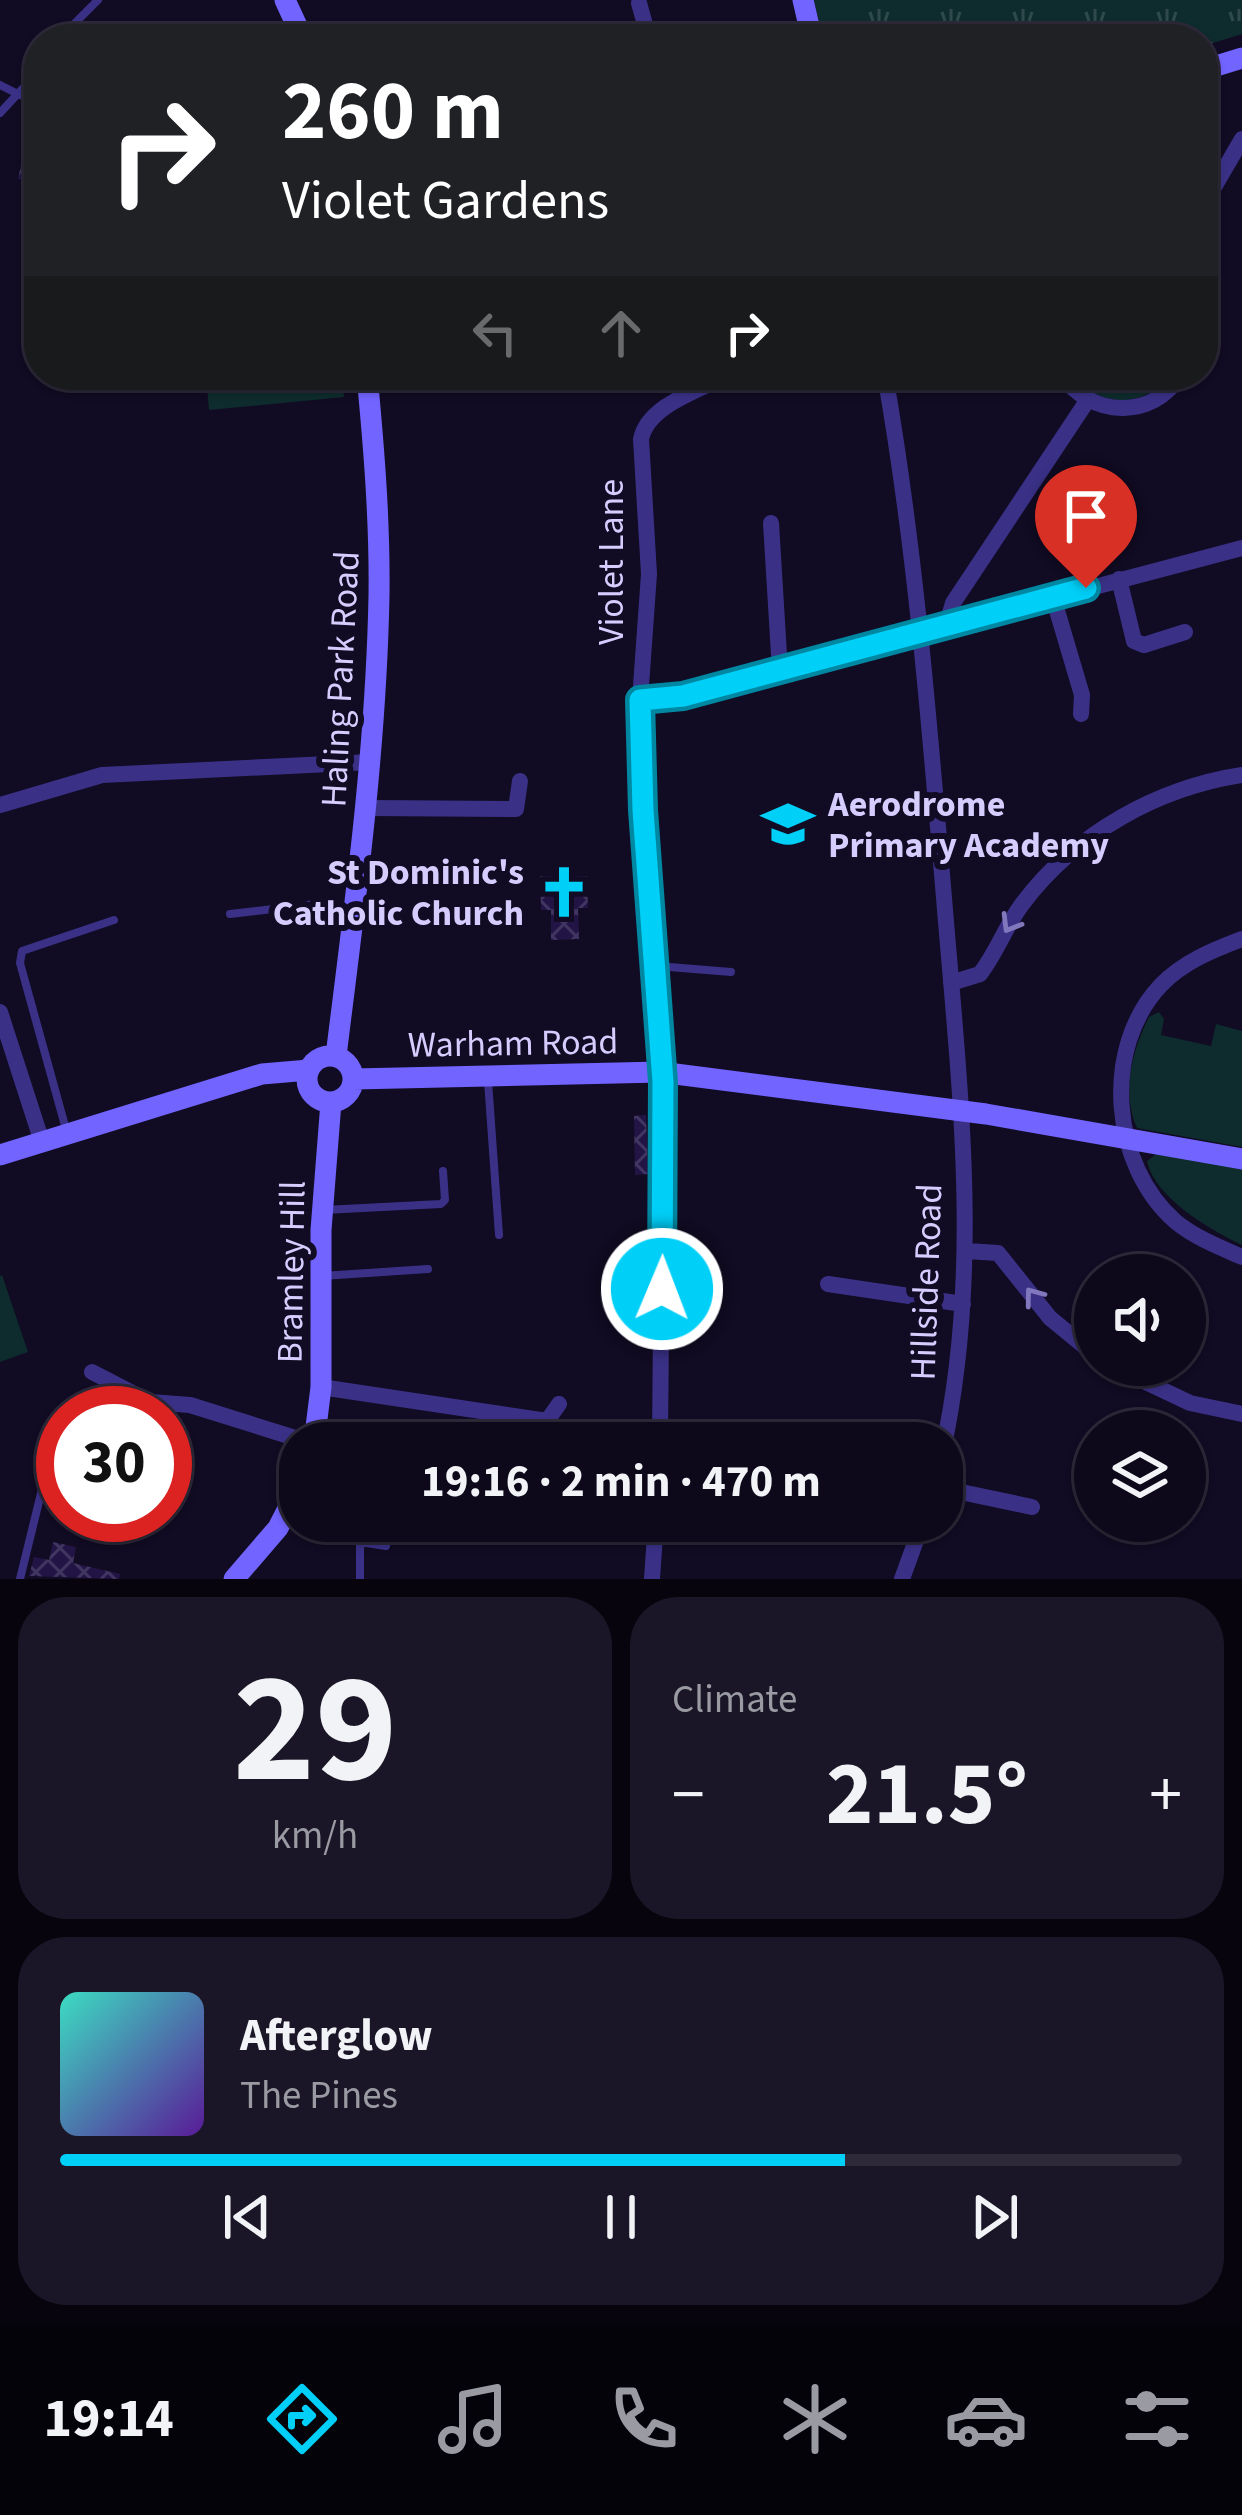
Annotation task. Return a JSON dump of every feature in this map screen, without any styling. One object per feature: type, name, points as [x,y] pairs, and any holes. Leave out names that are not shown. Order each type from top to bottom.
[{"type":"main road","name":"Haling Park Road","points":[[336,1056],[370,763],[379,566],[368,390]]},
{"type":"main road","points":[[0,1155],[262,1074],[308,1070],[324,1056],[345,1060],[354,1079],[344,1097],[332,1102],[308,1086],[308,1070]]},
{"type":"main road","name":"Warham Road","points":[[354,1079],[660,1072],[959,1111],[1242,1159]]},
{"type":"main road","name":"Bramley Hill","points":[[315,1422],[321,1387],[322,1210],[332,1102]]},
{"type":"main road","points":[[239,1577],[279,1526]]},
{"type":"street","points":[[1218,181],[1242,140]]},
{"type":"street","name":"Violet Lane","points":[[660,1422],[664,1156],[657,966],[643,810],[640,700],[649,574],[641,452],[644,427],[653,415],[700,390]]},
{"type":"street","name":"Hillside Road","points":[[888,390],[912,550],[959,1111],[967,1251],[948,1422]]},
{"type":"street","points":[[1077,390],[1088,401],[1110,409],[1134,408],[1156,400],[1166,390]]},
{"type":"street","points":[[946,627],[953,603],[1088,401]]},
{"type":"street","points":[[771,523],[780,671]]},
{"type":"street","points":[[640,700],[683,696],[1242,548]]},
{"type":"street","points":[[1119,579],[1134,641],[1144,645],[1185,632]]},
{"type":"street","points":[[1054,597],[1082,695],[1081,714]]},
{"type":"street","points":[[0,805],[102,776],[370,763]]},
{"type":"street","points":[[951,983],[980,974],[1024,901],[1091,837],[1165,795],[1242,776]]},
{"type":"street","points":[[367,808],[516,809],[520,781]]},
{"type":"street","points":[[1242,939],[1187,964],[1146,1004],[1126,1047],[1121,1091],[1138,1172],[1173,1219],[1196,1237],[1242,1257]]},
{"type":"street","points":[[0,1012],[42,1142]]},
{"type":"street","points":[[967,1251],[998,1253],[1050,1318],[1074,1338]]},
{"type":"street","points":[[828,1284],[963,1304]]},
{"type":"street","points":[[92,1372],[150,1402],[190,1405],[279,1433]]},
{"type":"street","points":[[1154,1386],[1190,1403],[1242,1414]]},
{"type":"street","points":[[321,1387],[548,1421],[559,1403]]},
{"type":"street","points":[[963,1492],[1032,1507]]},
{"type":"street","points":[[652,1579],[655,1542]]},
{"type":"street","points":[[902,1579],[915,1542]]},
{"type":"lane","points":[[74,24],[98,0]]},
{"type":"lane","points":[[0,85],[20,95]]},
{"type":"lane","points":[[0,113],[24,90]]},
{"type":"lane","points":[[230,914],[316,904],[355,909]]},
{"type":"lane","points":[[68,1134],[20,963],[22,951],[114,920]]},
{"type":"lane","points":[[657,966],[731,972]]},
{"type":"lane","points":[[487,1075],[499,1235]]},
{"type":"lane","points":[[322,1210],[441,1204],[445,1200],[443,1171]]},
{"type":"lane","points":[[320,1276],[428,1269]]},
{"type":"lane","points":[[20,1579],[36,1514]]},
{"type":"lane","points":[[360,1579],[360,1542],[386,1546]]},
{"type":"green space","points":[[814,0],[1242,0],[1242,34],[1218,41],[1218,24],[820,24]]},
{"type":"green space","points":[[207,390],[343,390],[344,397],[209,410]]},
{"type":"green space","points":[[1090,390],[1155,390],[1123,400]]},
{"type":"green space","points":[[1159,1012],[1164,1019],[1161,1035],[1211,1046],[1216,1024],[1242,1031],[1242,1147],[1137,1128],[1130,1100],[1131,1072],[1149,1017]]},
{"type":"green space","points":[[1160,1151],[1242,1169],[1242,1245],[1187,1212],[1161,1188],[1147,1161]]},
{"type":"green space","points":[[0,1276],[28,1352],[0,1362]]},
{"type":"building","name":"St Dominic's Catholic Church","points":[[540,876],[587,876],[588,908],[578,908],[579,939],[551,940],[551,910],[541,910]]},
{"type":"building","points":[[646,1115],[648,1174],[635,1175],[634,1116]]},
{"type":"building","points":[[53,1542],[76,1547],[73,1563],[120,1574],[119,1579],[29,1576],[34,1557],[49,1560]]},
{"type":"place","name":"Aerodrome Primary Academy","points":[[788,824]]},
{"type":"place","name":"St Dominic's Catholic Church","points":[[564,892]]},
{"type":"route","points":[[662,1289],[663,1082],[643,810],[640,700],[683,696],[1086,588]]}]
